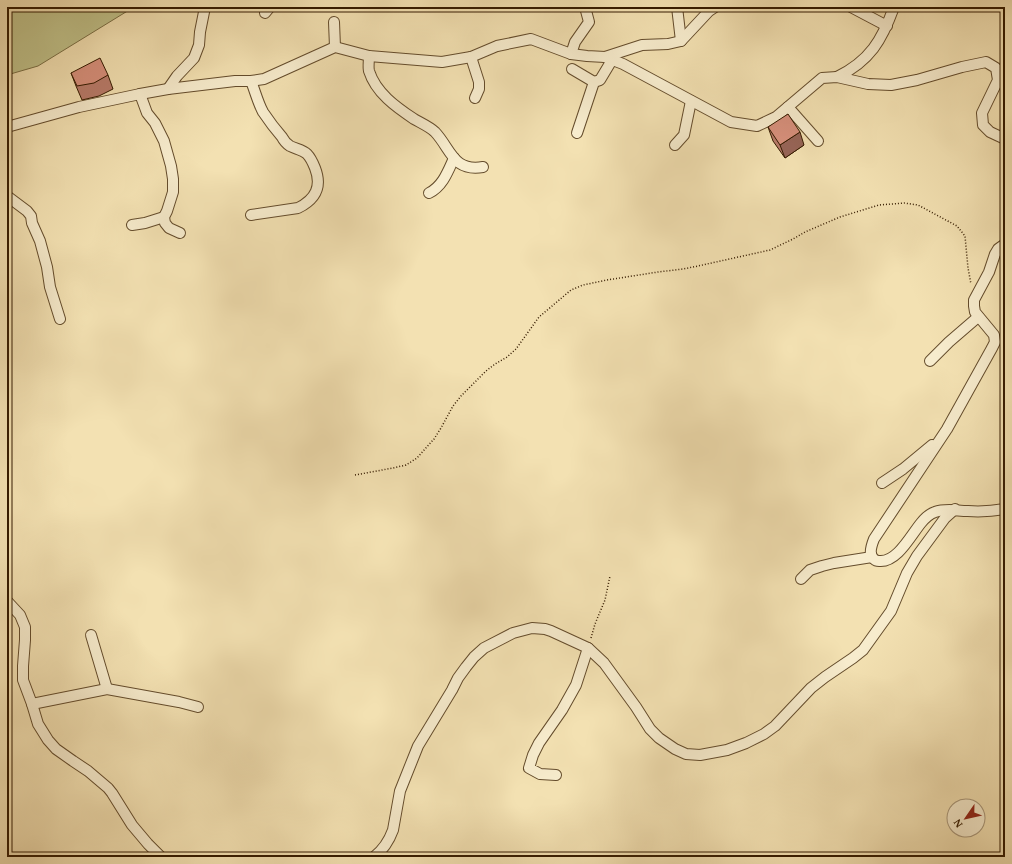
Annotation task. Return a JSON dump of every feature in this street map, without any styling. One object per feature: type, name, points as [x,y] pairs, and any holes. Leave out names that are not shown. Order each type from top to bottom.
[{"type":"street","points":[[168,89],[177,76],[194,58],[199,45],[205,7]]},
{"type":"street","points":[[571,54],[574,42],[589,22],[585,7]]},
{"type":"street","points":[[677,7],[681,41]]},
{"type":"street","points":[[572,69],[594,82],[600,80],[609,59],[642,45],[668,44],[681,41],[709,11],[715,7]]},
{"type":"street","points":[[851,7],[887,26]]},
{"type":"street","points":[[837,77],[858,65],[875,47],[887,26],[894,7]]},
{"type":"street","points":[[334,22],[335,47]]},
{"type":"street","points":[[7,127],[79,107],[140,94],[168,89],[264,79],[335,47],[369,56],[442,62],[471,56],[497,46],[531,39],[571,54],[609,59],[623,64],[731,122],[757,126],[776,117],[822,78],[837,77],[868,84],[891,85],[917,80],[962,67],[986,62],[996,68],[998,80],[982,113],[983,124],[990,132],[1004,135]]},
{"type":"street","points":[[369,56],[369,70],[381,93],[402,110],[434,131],[458,162],[470,168],[483,168]]},
{"type":"street","points":[[471,56],[479,89],[475,98]]},
{"type":"street","points":[[250,81],[262,111],[281,137],[290,146],[302,150],[307,154],[318,178],[316,191],[304,205],[298,208],[251,215]]},
{"type":"street","points":[[577,133],[594,82]]},
{"type":"street","points":[[140,94],[147,113],[155,123],[164,141],[171,166],[173,192],[164,217],[165,223],[169,228],[180,233]]},
{"type":"street","points":[[675,146],[684,135],[691,101]]},
{"type":"street","points":[[788,107],[818,141]]},
{"type":"street","points":[[429,193],[435,190],[443,181],[454,158]]},
{"type":"street","points":[[7,196],[27,211],[30,216],[40,241],[47,267],[50,287],[60,319]]},
{"type":"street","points":[[132,224],[145,223],[164,217]]},
{"type":"street","points":[[1005,244],[998,249],[995,254],[989,272],[974,300],[975,312],[991,330],[994,335],[995,342],[942,436],[874,539],[870,551],[872,557],[877,561],[883,562],[890,559],[900,551],[928,515],[941,510],[955,509],[993,511],[1005,509]]},
{"type":"street","points":[[930,360],[978,317]]},
{"type":"street","points":[[882,483],[904,469],[942,436]]},
{"type":"street","points":[[374,857],[384,848],[391,836],[400,791],[418,746],[458,678],[474,657],[484,648],[519,630],[532,628],[551,630],[588,648],[604,662],[654,733],[664,742],[686,754],[720,752],[734,748],[764,734],[775,726],[811,688],[862,650],[891,611],[907,573],[917,556],[941,523],[955,509]]},
{"type":"street","points":[[801,579],[810,570],[822,566],[872,557]]},
{"type":"street","points":[[7,601],[20,615],[25,627],[23,680],[38,724],[48,740],[56,749],[88,771],[108,788],[132,824],[157,856]]},
{"type":"street","points":[[91,635],[106,689]]},
{"type":"street","points":[[556,775],[540,774],[529,768],[539,743],[562,710],[576,685],[588,648]]},
{"type":"street","points":[[32,704],[106,689],[179,702],[198,707]]},
{"type":"path","points":[[355,475],[406,465],[417,458],[434,439],[453,406],[461,396],[486,371],[516,349],[539,317],[571,290],[583,285],[683,269],[770,250],[805,232],[840,217],[878,205],[904,203],[918,205],[957,226],[965,236],[968,268],[972,284]]},
{"type":"path","points":[[588,648],[595,624],[605,600],[610,576]]},
{"type":"green space","points":[[7,7],[134,7],[38,66],[7,75]]},
{"type":"building","points":[[100,58],[108,75],[94,83],[77,86],[71,73]]},
{"type":"building","points":[[788,114],[800,132],[780,145],[768,127]]}]
